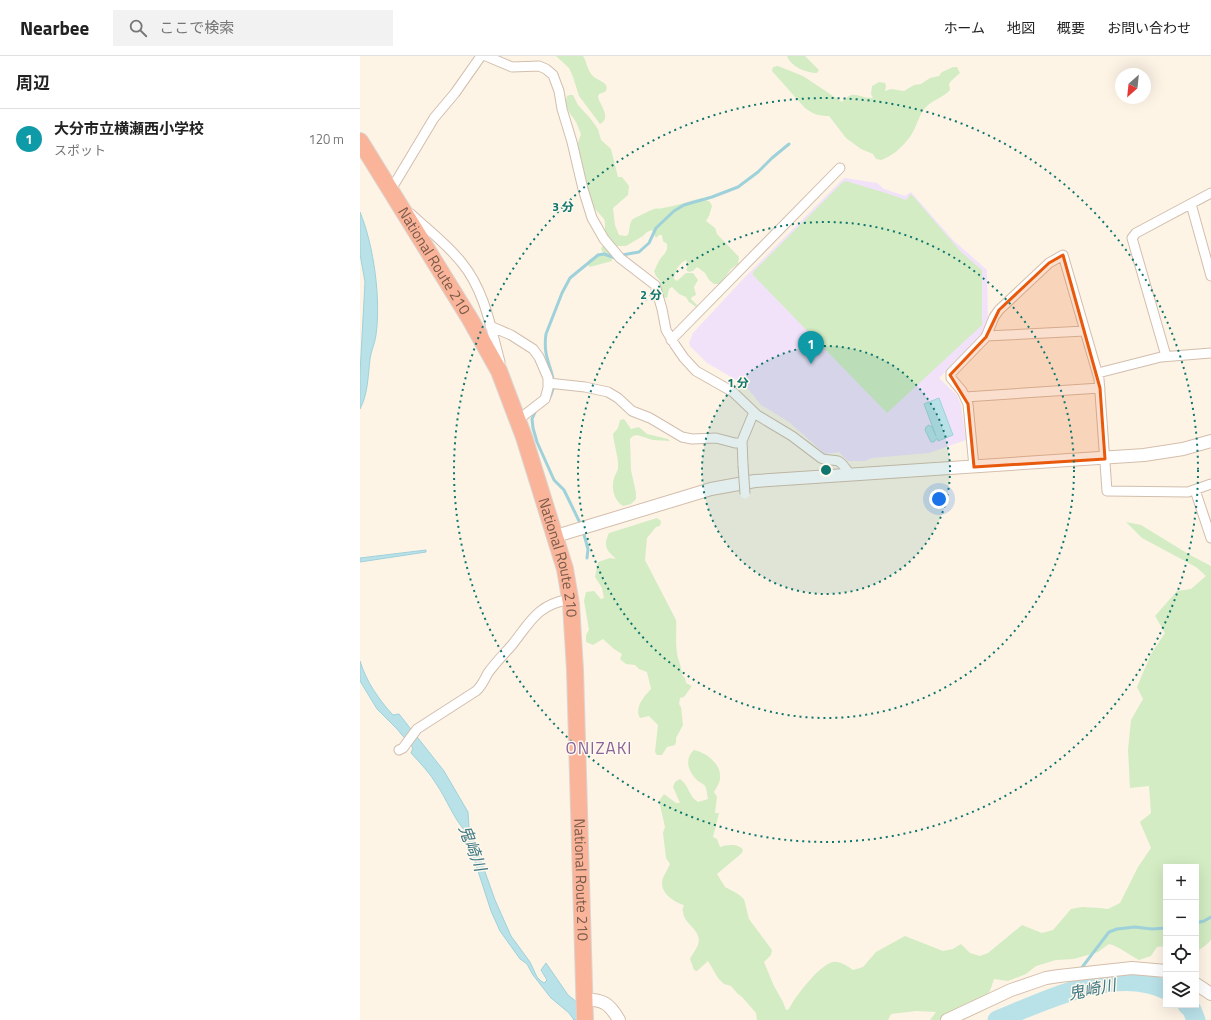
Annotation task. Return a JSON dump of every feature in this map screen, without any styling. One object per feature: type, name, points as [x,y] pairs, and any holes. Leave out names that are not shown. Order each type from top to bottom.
[{"type":"highway","name":"National Route 210","points":[[360,141],[482,338],[499,371],[518,420],[556,536],[565,569],[570,599],[575,670],[584,1010]]},
{"type":"street","points":[[389,188],[395,183],[434,118],[455,93],[481,56]]},
{"type":"street","points":[[486,56],[512,67],[539,66],[546,68],[553,75],[559,91],[563,112],[592,218],[604,240],[620,258],[655,286],[662,309],[666,330],[671,340],[684,358],[696,371],[727,387],[758,416],[792,436],[821,458],[841,463],[850,474]]},
{"type":"street","points":[[671,340],[840,168]]},
{"type":"street","points":[[1166,356],[1132,238],[1136,233],[1211,193]]},
{"type":"street","points":[[398,202],[463,263],[479,290],[511,400]]},
{"type":"street","points":[[1191,204],[1211,276]]},
{"type":"street","points":[[974,467],[968,408],[965,397],[951,378],[951,373],[986,336],[994,317],[999,310],[1049,262],[1063,255],[1098,373],[1107,491],[1188,492],[1211,484]]},
{"type":"street","points":[[490,326],[511,335],[533,349],[543,365],[548,383],[545,399],[518,420]]},
{"type":"street","points":[[986,336],[1085,331]]},
{"type":"street","points":[[1098,373],[1166,356],[1211,352]]},
{"type":"street","points":[[548,383],[585,387],[608,392],[618,398],[632,411],[650,418],[682,436],[692,438],[716,438],[735,443],[742,443]]},
{"type":"street","points":[[965,397],[1100,388]]},
{"type":"street","points":[[744,494],[742,443],[754,412]]},
{"type":"street","points":[[556,536],[679,498],[729,485],[755,481],[1105,459],[1169,452],[1211,441]]},
{"type":"street","points":[[1195,490],[1211,538]]},
{"type":"street","points":[[401,749],[415,731],[481,687],[491,670],[513,644],[528,623],[538,613],[551,604],[570,599]]},
{"type":"street","points":[[947,1020],[1011,990],[1046,978],[1132,968],[1163,971]]},
{"type":"street","points":[[1199,986],[1211,994]]},
{"type":"street","points":[[584,1010],[595,999],[606,1003],[611,1007],[619,1020]]},
{"type":"highlighted area","points":[[1063,255],[1100,388],[1105,459],[974,467],[968,404],[950,375],[986,337],[999,310],[1049,263]]},
{"type":"shaded area","points":[[845,178],[877,183],[884,189],[905,196],[911,192],[953,240],[987,270],[988,326],[982,337],[939,378],[957,395],[961,405],[966,440],[929,453],[872,458],[865,461],[848,461],[839,452],[825,454],[789,422],[761,405],[749,390],[738,381],[707,363],[690,346],[689,343],[693,333],[745,277]]},
{"type":"green space","points":[[556,56],[583,56],[591,74],[606,85],[606,90],[599,94],[598,97],[605,115],[605,118],[600,124],[579,96],[569,68]]},
{"type":"green space","points":[[787,56],[805,56],[819,70],[817,73],[804,71],[792,63]]},
{"type":"green space","points":[[778,66],[803,76],[842,102],[846,98],[854,95],[873,98],[871,94],[872,86],[879,82],[885,83],[885,91],[891,89],[904,91],[914,85],[921,84],[930,78],[939,76],[942,72],[953,67],[957,67],[960,73],[951,81],[949,84],[950,90],[945,95],[925,108],[920,115],[911,135],[904,144],[896,152],[881,160],[876,159],[873,154],[861,149],[846,138],[829,116],[816,114],[804,107],[772,71],[773,67]]},
{"type":"green space","points":[[573,95],[578,105],[598,129],[601,140],[611,149],[618,177],[622,177],[629,186],[628,195],[613,208],[615,225],[619,235],[628,235],[632,220],[654,209],[673,206],[702,198],[710,202],[712,206],[706,221],[715,228],[717,234],[739,257],[738,264],[731,269],[720,284],[714,284],[709,280],[705,273],[697,267],[693,271],[689,272],[686,270],[688,265],[686,260],[679,266],[674,279],[677,281],[686,273],[693,273],[698,280],[694,287],[696,295],[691,299],[697,305],[696,307],[689,302],[686,297],[679,294],[672,287],[669,289],[667,298],[662,297],[660,281],[654,271],[667,249],[667,244],[663,241],[662,235],[659,235],[656,238],[652,230],[626,246],[616,246],[611,244],[605,235],[604,219],[595,209],[588,193],[577,145],[581,134],[566,104],[567,96]]},
{"type":"green space","points":[[846,181],[906,200],[911,194],[962,253],[982,270],[982,325],[887,413],[753,275],[753,272],[843,182]]},
{"type":"green space","points":[[606,246],[611,252],[612,261],[590,267],[588,265],[589,260],[603,253],[601,248]]},
{"type":"green space","points":[[624,419],[631,429],[639,427],[647,434],[668,439],[670,441],[653,440],[637,435],[630,439],[631,470],[636,499],[631,504],[623,506],[617,501],[613,490],[613,482],[618,465],[613,434],[618,428],[620,420]]},
{"type":"green space","points":[[657,518],[661,521],[660,526],[656,527],[647,538],[645,560],[676,620],[676,649],[682,675],[685,678],[686,683],[692,686],[684,697],[680,698],[679,704],[681,707],[683,725],[676,738],[675,745],[667,747],[662,755],[657,755],[655,752],[658,725],[649,716],[640,718],[638,714],[641,702],[651,689],[647,672],[639,669],[635,665],[626,664],[620,659],[622,654],[603,639],[593,645],[586,642],[586,635],[589,630],[584,601],[586,592],[594,591],[601,599],[604,598],[602,588],[595,577],[598,562],[610,558],[616,559],[606,548],[606,541],[609,533]]},
{"type":"green space","points":[[1126,522],[1141,525],[1211,566],[1211,940],[1206,945],[1199,950],[1199,864],[1163,864],[1163,946],[1157,947],[1151,956],[1139,960],[1121,949],[1109,944],[1098,952],[1074,959],[1056,960],[1036,966],[1026,974],[1008,981],[994,979],[990,991],[979,1002],[946,1020],[930,1020],[936,1012],[916,1011],[891,1014],[888,1020],[757,1020],[756,1013],[731,986],[724,984],[718,978],[708,961],[697,971],[694,970],[690,959],[698,945],[698,935],[684,917],[684,905],[671,899],[665,891],[662,883],[670,864],[666,858],[663,833],[665,827],[659,801],[664,794],[676,803],[680,803],[673,787],[675,782],[680,779],[695,800],[698,802],[708,799],[707,790],[704,784],[697,780],[689,769],[689,757],[694,750],[703,753],[715,762],[719,771],[720,779],[714,792],[717,797],[715,813],[719,813],[713,837],[717,839],[720,847],[735,845],[743,850],[742,853],[717,874],[725,887],[744,899],[749,919],[772,950],[771,955],[764,962],[786,1010],[789,1009],[808,982],[828,964],[838,962],[853,970],[863,967],[876,952],[905,936],[943,951],[953,949],[961,944],[970,953],[980,956],[988,953],[1022,925],[1042,933],[1053,930],[1071,909],[1082,907],[1108,909],[1120,903],[1138,867],[1151,848],[1140,822],[1151,813],[1149,786],[1130,788],[1128,750],[1131,720],[1143,699],[1137,687],[1151,654],[1165,633],[1155,616],[1177,591],[1191,589],[1206,576],[1196,567],[1142,538]]},
{"type":"water","points":[[360,212],[373,256],[378,305],[375,338],[366,391],[360,409],[360,373],[365,282],[360,254]]},
{"type":"water","points":[[939,398],[953,435],[938,441],[937,438],[934,442],[931,442],[925,430],[926,427],[929,425],[932,427],[936,436],[924,404]]},
{"type":"water","points":[[426,550],[426,552],[360,562],[360,558]]},
{"type":"water","points":[[360,661],[369,683],[383,703],[393,715],[399,714],[444,771],[468,812],[469,827],[495,900],[511,936],[530,962],[537,977],[541,981],[544,983],[547,980],[541,970],[546,963],[568,995],[578,1003],[578,1020],[574,1020],[569,1013],[551,998],[533,975],[527,964],[520,959],[500,931],[491,911],[465,831],[457,820],[441,791],[425,768],[411,753],[413,748],[377,709],[360,681]]},
{"type":"waterway","points":[[549,399],[552,393],[553,381],[546,353],[546,334],[562,293],[570,278],[598,255],[604,254],[615,258],[622,255],[639,252],[649,243],[656,228],[674,211],[684,205],[712,197],[738,187],[758,172],[789,144]]},
{"type":"waterway","points":[[536,410],[532,419],[537,442],[554,480],[564,490],[581,525]]},
{"type":"waterway","points":[[583,531],[588,549],[587,558]]},
{"type":"waterway","points":[[1199,922],[1211,917]]},
{"type":"waterway","points":[[1080,970],[1109,932],[1117,929],[1135,927],[1152,929],[1163,928]]},
{"type":"waterway","points":[[1068,991],[1076,978]]},
{"type":"waterway","name":"鬼崎川","points":[[997,1020],[1080,988],[1103,983],[1125,981],[1146,983],[1163,989]]},
{"type":"waterway","name":"鬼崎川","points":[[1190,1008],[1196,1020]]},
{"type":"place","name":"大分市立横瀬西小学校","points":[[811,364]]},
{"type":"district","name":"ONIZAKI","points":[[599,748]]}]
